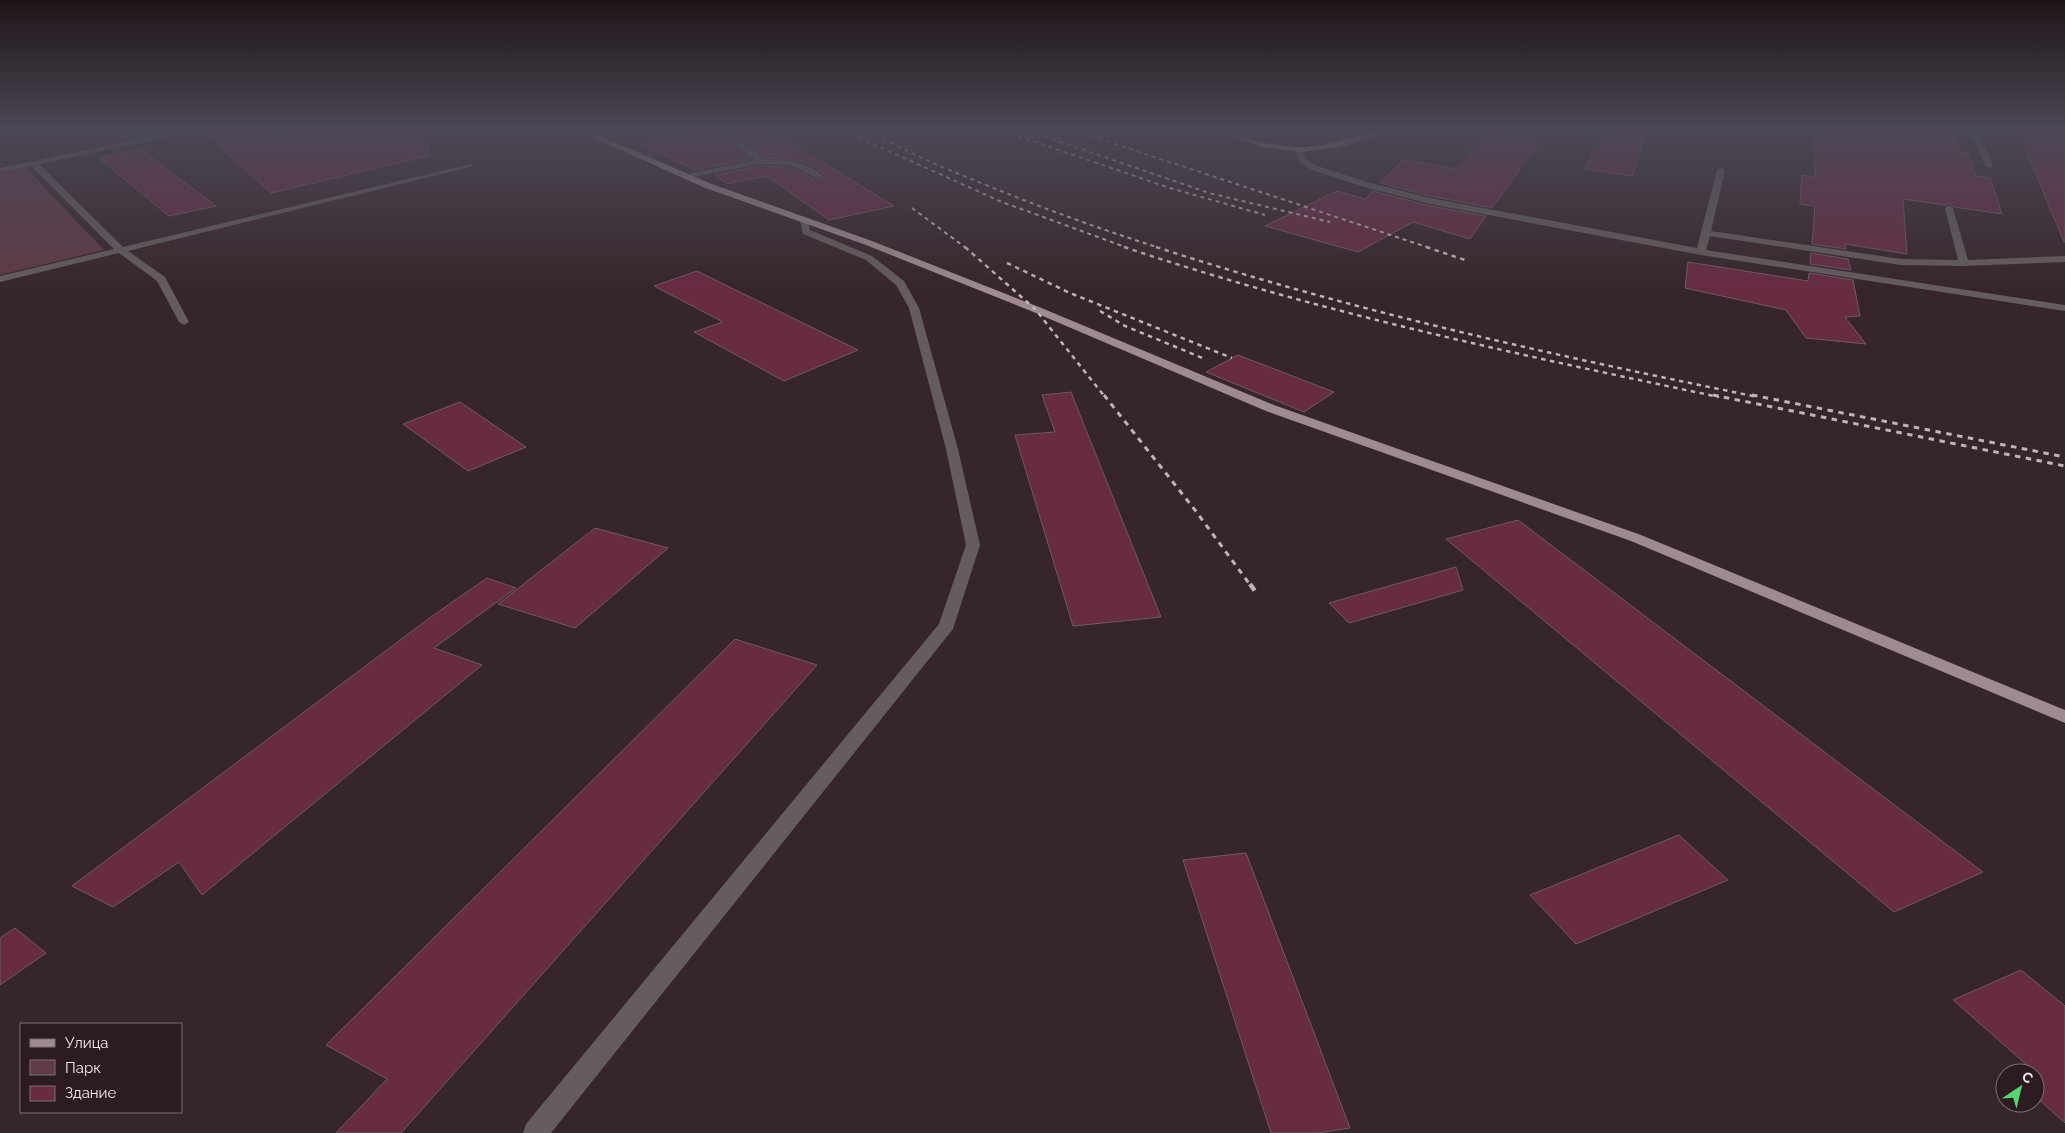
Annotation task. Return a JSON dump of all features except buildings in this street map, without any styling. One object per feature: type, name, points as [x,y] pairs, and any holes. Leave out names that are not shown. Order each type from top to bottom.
[{"type":"main road","points":[[704,184],[869,243],[1035,308],[1270,408],[1636,538],[2065,717]]},
{"type":"street","points":[[54,184],[121,250],[161,279],[184,322]]},
{"type":"street","points":[[0,279],[396,184]]},
{"type":"street","points":[[1366,184],[1395,193],[1701,252],[2065,308]]},
{"type":"street","points":[[1701,252],[1718,184]]},
{"type":"street","points":[[1949,208],[1964,263]]},
{"type":"street","points":[[535,1133],[947,625],[973,545],[952,449],[914,308],[900,282],[869,258],[806,232],[804,221]]},
{"type":"street","points":[[1706,233],[1901,262],[1964,263],[2065,259]]},
{"type":"green space","points":[[0,184],[41,184],[104,250],[0,275]]},
{"type":"railway","points":[[962,184],[1002,202],[1128,248]]},
{"type":"railway","points":[[984,184],[1080,221],[1160,248]]},
{"type":"railway","points":[[1158,184],[1265,215]]},
{"type":"railway","points":[[1183,184],[1209,193],[1330,222]]},
{"type":"railway","points":[[1236,184],[1430,248]]},
{"type":"railway","points":[[912,208],[966,248]]},
{"type":"railway","points":[[965,247],[1035,309],[1105,397]]},
{"type":"railway","points":[[1124,247],[1271,292],[1420,331],[1719,397]]},
{"type":"railway","points":[[1156,247],[1305,292],[1455,331],[1758,397]]},
{"type":"railway","points":[[1426,247],[1468,261]]},
{"type":"railway","points":[[1007,263],[1070,293],[1232,358]]},
{"type":"railway","points":[[1100,311],[1125,326],[1205,359]]},
{"type":"railway","points":[[1104,395],[1195,510],[1251,586]]},
{"type":"railway","points":[[1713,395],[2065,466]]},
{"type":"railway","points":[[1752,395],[2065,457]]},
{"type":"railway","points":[[1250,584],[1255,591]]}]
